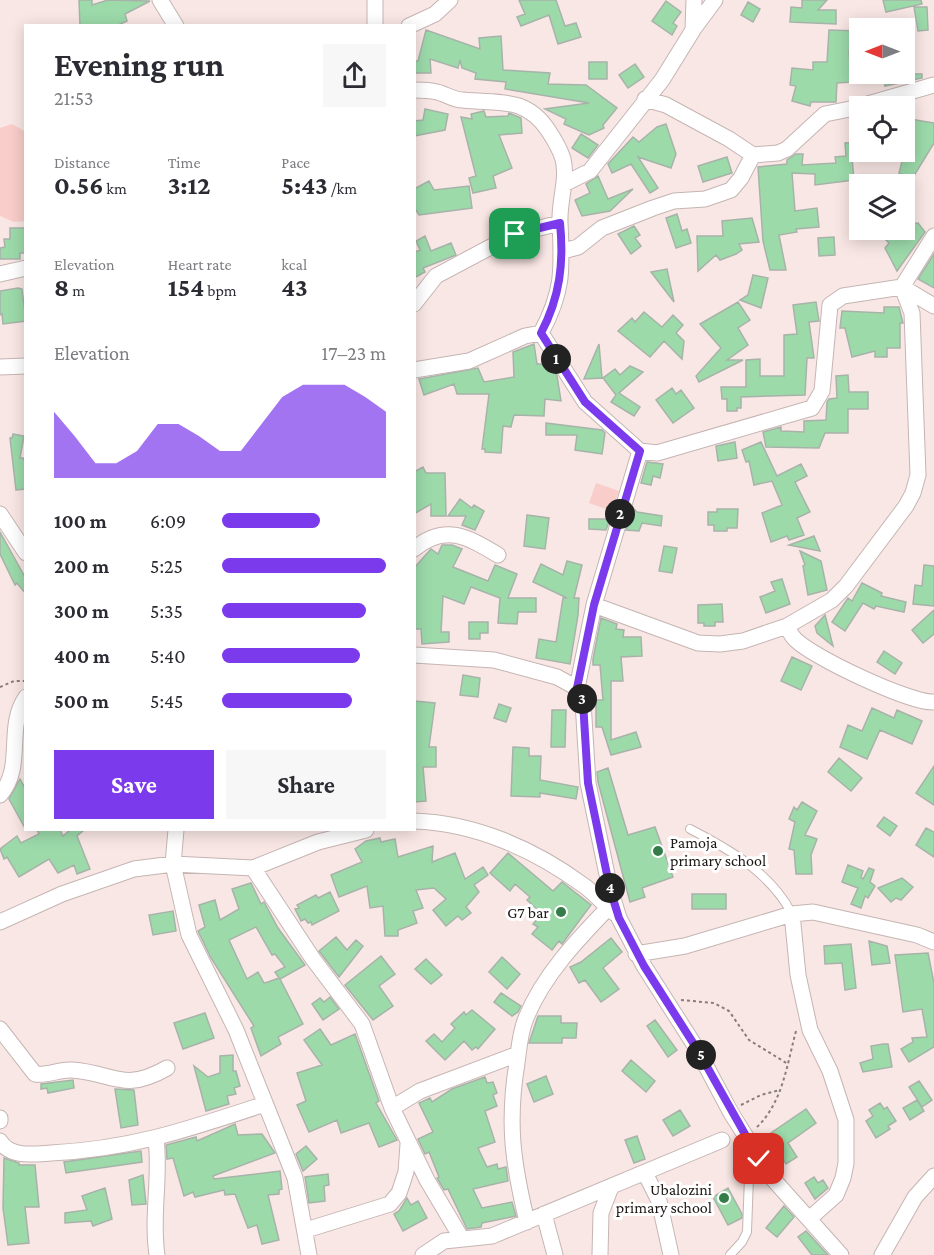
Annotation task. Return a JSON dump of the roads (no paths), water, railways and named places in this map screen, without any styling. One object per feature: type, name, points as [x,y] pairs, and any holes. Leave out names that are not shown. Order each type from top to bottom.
[{"type":"street","points":[[160,0],[175,24]]},
{"type":"street","points":[[375,0],[375,24]]},
{"type":"street","points":[[413,24],[435,14],[450,0]]},
{"type":"street","points":[[693,30],[694,0]]},
{"type":"street","points":[[564,184],[590,171],[627,127],[645,99],[662,80],[715,0]]},
{"type":"street","points":[[897,96],[934,85]]},
{"type":"street","points":[[416,90],[438,92],[461,100],[498,101],[527,108],[537,116],[557,144],[563,160],[564,184],[560,223],[563,251],[552,313],[541,333]]},
{"type":"street","points":[[645,99],[666,105],[729,139],[753,155],[778,153],[787,149],[814,121],[825,114],[849,109]]},
{"type":"street","points":[[563,251],[578,247],[602,228],[653,208],[674,201],[705,199],[731,190],[741,178],[753,155]]},
{"type":"street","points":[[416,301],[436,276],[515,234],[560,223]]},
{"type":"street","points":[[902,287],[934,236]]},
{"type":"street","points":[[0,274],[24,268]]},
{"type":"street","points":[[541,333],[585,402],[640,451],[657,453],[812,408],[822,391],[830,305],[843,296],[902,287],[934,306]]},
{"type":"street","points":[[594,605],[698,643],[720,644],[743,641],[787,626],[840,594],[913,493],[918,475],[912,313],[902,287]]},
{"type":"street","points":[[416,370],[469,361],[525,336],[541,333]]},
{"type":"street","points":[[0,367],[24,366]]},
{"type":"street","points":[[613,913],[588,783],[583,702],[577,688],[594,605],[640,451]]},
{"type":"street","points":[[0,514],[24,550]]},
{"type":"street","points":[[416,548],[426,540],[443,534],[467,538],[498,555]]},
{"type":"street","points":[[787,626],[795,639],[829,662],[922,702],[934,702]]},
{"type":"street","points":[[416,655],[494,660],[557,677],[577,688]]},
{"type":"street","points":[[0,795],[11,777],[15,754],[14,725],[24,702]]},
{"type":"street","points":[[416,821],[464,828],[505,840],[583,884],[613,913],[772,1178],[840,1255]]},
{"type":"street","points":[[176,831],[173,864],[189,935],[236,1030],[295,1178],[309,1255]]},
{"type":"street","points":[[0,922],[107,877],[134,869],[173,864],[253,868],[318,842],[362,831]]},
{"type":"street","points":[[253,868],[313,959],[362,1024],[392,1108],[408,1142],[462,1239]]},
{"type":"street","points":[[636,954],[685,946],[792,914],[813,912],[917,935],[934,942]]},
{"type":"street","points":[[527,1222],[511,1140],[511,1093],[526,1018],[560,962],[613,913]]},
{"type":"street","points":[[792,914],[798,975],[810,1030],[834,1079],[846,1120],[846,1163],[843,1178],[836,1195],[809,1219]]},
{"type":"street","points":[[0,1029],[35,1074],[71,1070],[116,1081],[131,1082],[153,1076],[167,1068]]},
{"type":"street","points":[[392,1108],[420,1091],[518,1054]]},
{"type":"street","points":[[0,1142],[3,1147],[22,1154],[107,1149],[156,1139],[265,1104]]},
{"type":"street","points":[[156,1139],[158,1172],[155,1234],[157,1255]]},
{"type":"street","points":[[423,1255],[444,1242],[492,1236],[722,1140]]},
{"type":"street","points":[[306,1230],[390,1204],[399,1193],[406,1172],[408,1142]]},
{"type":"street","points":[[645,1173],[659,1201],[671,1255]]},
{"type":"street","points":[[882,1255],[915,1197],[934,1176]]},
{"type":"street","points":[[600,1255],[601,1213],[611,1187]]},
{"type":"street","points":[[544,1214],[555,1255]]},
{"type":"lane","points":[[690,829],[740,857],[776,888],[792,914]]},
{"type":"lane","points":[[730,1255],[742,1242],[747,1232],[749,1140]]},
{"type":"place","name":"Pamoja primary school","points":[[658,851]]},
{"type":"place","name":"G7 bar","points":[[561,912]]},
{"type":"place","name":"Ubalozini primary school","points":[[724,1198]]}]
